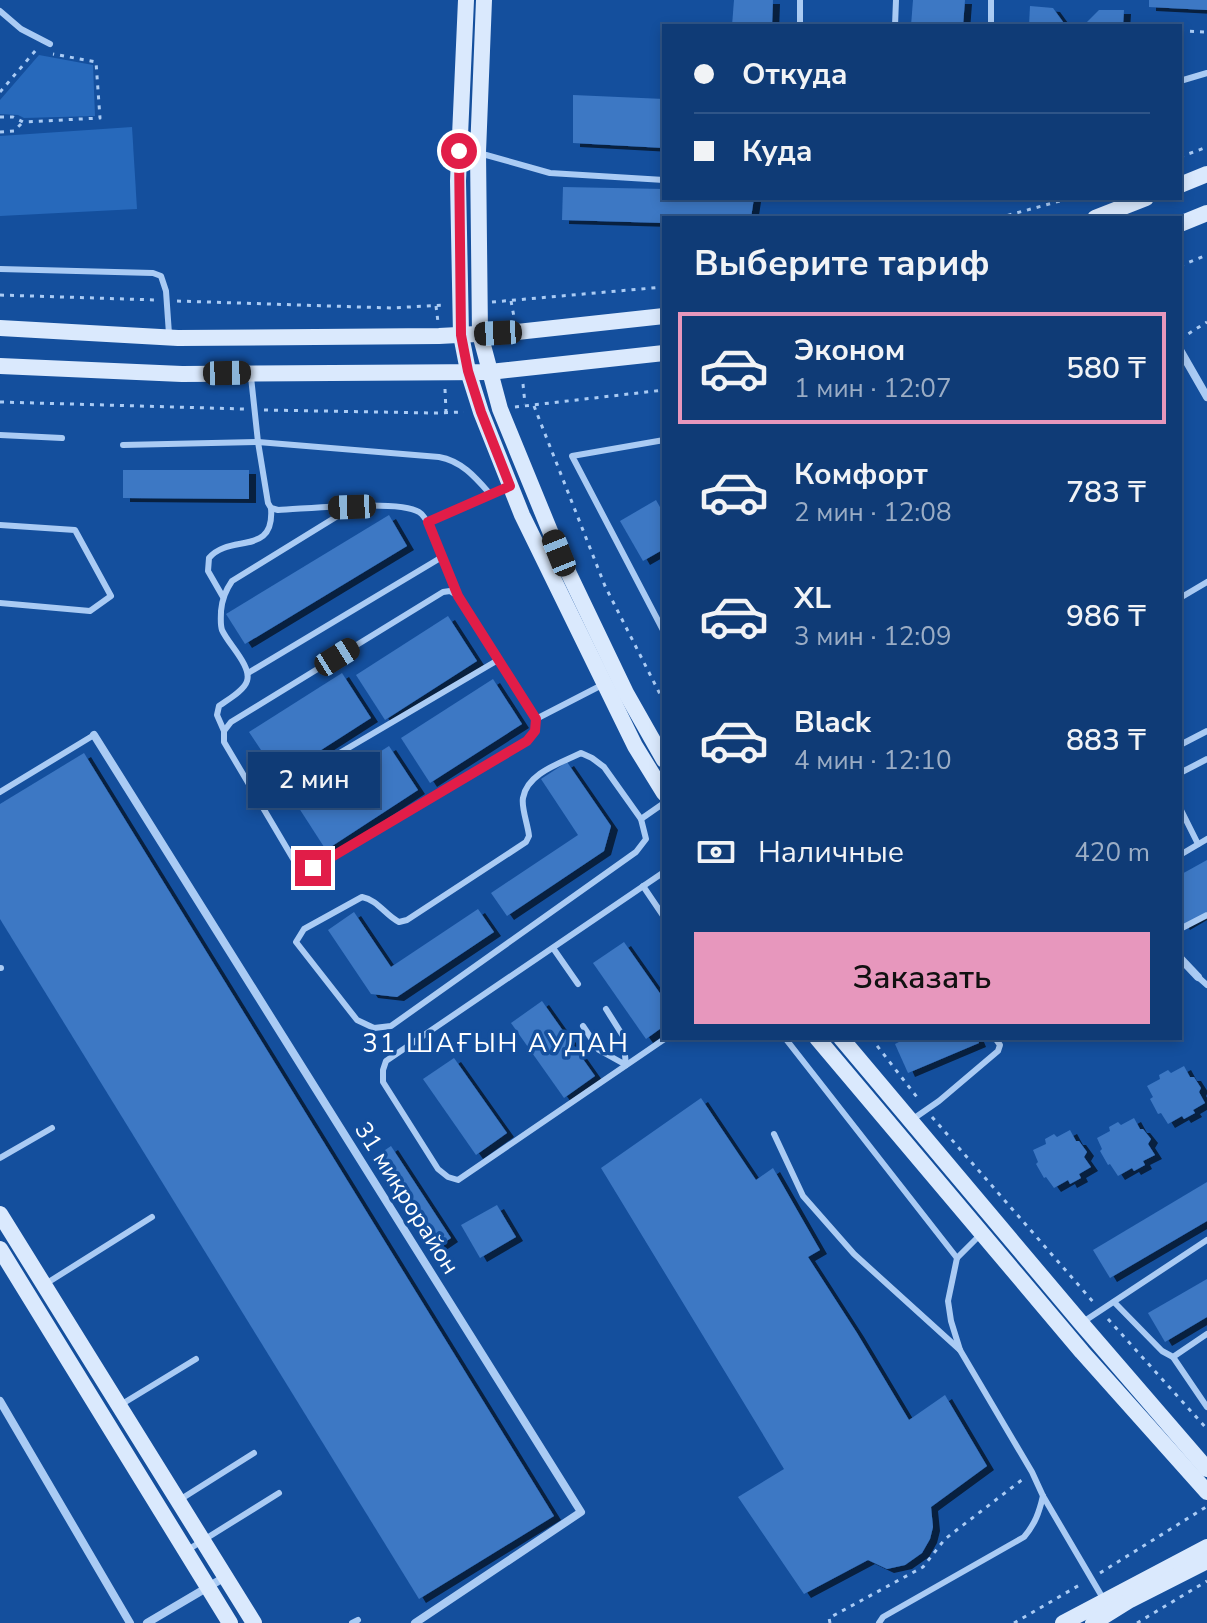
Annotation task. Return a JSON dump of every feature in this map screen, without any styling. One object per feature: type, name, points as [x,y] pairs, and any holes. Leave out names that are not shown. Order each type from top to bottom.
[{"type":"street","points":[[466,0],[458,181],[459,303],[468,371],[522,515],[635,746],[662,790]]},
{"type":"street","points":[[484,0],[478,152],[480,334],[500,409],[559,553],[626,693],[662,755]]},
{"type":"street","points":[[1182,184],[1207,174]]},
{"type":"street","points":[[1100,216],[1141,200]]},
{"type":"street","points":[[1182,223],[1207,213]]},
{"type":"street","points":[[0,328],[169,338],[461,335],[662,316]]},
{"type":"street","points":[[0,366],[182,374],[490,372],[662,353]]},
{"type":"street","points":[[1182,353],[1207,397]]},
{"type":"street","name":"31 микрорайон","points":[[94,735],[581,1512],[415,1623]]},
{"type":"street","points":[[1182,960],[1198,977]]},
{"type":"street","points":[[819,1040],[1082,1352],[1207,1492]]},
{"type":"street","points":[[843,1040],[1207,1469]]},
{"type":"street","points":[[0,1214],[254,1623]]},
{"type":"street","points":[[0,1249],[230,1623]]},
{"type":"street","points":[[28,1295],[43,1285]]},
{"type":"street","points":[[0,1401],[130,1623]]},
{"type":"street","points":[[1063,1623],[1207,1547]]},
{"type":"street","points":[[1093,1623],[1130,1600],[1207,1561]]},
{"type":"street","points":[[147,1623],[226,1577]]},
{"type":"lane","points":[[800,0],[800,24]]},
{"type":"lane","points":[[895,24],[896,0]]},
{"type":"lane","points":[[991,0],[991,24]]},
{"type":"lane","points":[[0,11],[21,29],[50,44]]},
{"type":"lane","points":[[1182,80],[1207,73]]},
{"type":"lane","points":[[478,152],[550,173],[662,180]]},
{"type":"lane","points":[[0,269],[153,273],[161,276],[169,338]]},
{"type":"lane","points":[[223,597],[208,571],[209,558],[216,550],[264,536],[272,522],[250,373]]},
{"type":"lane","points":[[0,435],[62,438]]},
{"type":"lane","points":[[662,440],[572,456],[662,628]]},
{"type":"lane","points":[[123,445],[258,442],[448,459],[467,470],[491,495]]},
{"type":"lane","points":[[428,522],[510,486]]},
{"type":"lane","points":[[271,508],[397,505],[419,512],[428,522],[458,596],[536,719],[535,731],[527,741],[313,868],[295,862],[224,742],[224,731],[217,715],[219,706],[244,687],[248,673],[222,629],[223,597],[232,581],[352,507]]},
{"type":"lane","points":[[0,525],[75,530],[111,596],[90,611],[0,603]]},
{"type":"lane","points":[[248,673],[442,557]]},
{"type":"lane","points":[[1182,597],[1207,582]]},
{"type":"lane","points":[[224,731],[231,722],[443,592],[450,591],[458,596]]},
{"type":"lane","points":[[258,801],[498,660]]},
{"type":"lane","points":[[536,719],[605,683]]},
{"type":"lane","points":[[1182,744],[1207,731]]},
{"type":"lane","points":[[0,792],[94,735]]},
{"type":"lane","points":[[581,753],[604,767],[641,819],[646,839],[636,852],[391,1026],[374,1028],[357,1020],[296,942],[304,929],[362,897],[370,898],[392,919],[399,922],[407,920],[526,842],[529,836],[523,799],[537,774],[581,753]]},
{"type":"lane","points":[[1182,772],[1207,759]]},
{"type":"lane","points":[[641,819],[662,804]]},
{"type":"lane","points":[[1182,812],[1198,844]]},
{"type":"lane","points":[[1182,854],[1207,839]]},
{"type":"lane","points":[[662,873],[386,1061],[383,1082],[438,1169],[458,1180],[663,1040]]},
{"type":"lane","points":[[643,886],[662,914]]},
{"type":"lane","points":[[1182,928],[1207,915]]},
{"type":"lane","points":[[553,948],[578,984]]},
{"type":"lane","points":[[1198,977],[1207,985]]},
{"type":"lane","points":[[606,1009],[623,1036],[626,1065]]},
{"type":"lane","points":[[583,1026],[599,1050],[626,1065]]},
{"type":"lane","points":[[787,1040],[957,1258]]},
{"type":"lane","points":[[910,1121],[998,1051],[1000,1045],[996,1040]]},
{"type":"lane","points":[[0,1158],[52,1128]]},
{"type":"lane","points":[[774,1134],[803,1196],[854,1254],[960,1350]]},
{"type":"lane","points":[[43,1285],[152,1217]]},
{"type":"lane","points":[[982,1234],[957,1258],[948,1301],[960,1350],[1104,1600]]},
{"type":"lane","points":[[1081,1323],[1207,1240]]},
{"type":"lane","points":[[1114,1302],[1162,1351],[1173,1357],[1207,1407]]},
{"type":"lane","points":[[1173,1357],[1207,1334]]},
{"type":"lane","points":[[119,1406],[196,1359]]},
{"type":"lane","points":[[178,1501],[254,1453]]},
{"type":"lane","points":[[186,1551],[279,1493]]},
{"type":"lane","points":[[879,1623],[883,1617],[1024,1537],[1034,1525],[1043,1496]]},
{"type":"path","points":[[1182,31],[1207,32]]},
{"type":"path","points":[[0,92],[36,50],[40,51]]},
{"type":"path","points":[[0,117],[13,117],[23,122],[100,118],[96,62],[54,54]]},
{"type":"path","points":[[0,132],[14,131],[23,122]]},
{"type":"path","points":[[1182,156],[1207,147]]},
{"type":"path","points":[[1005,216],[1064,200]]},
{"type":"path","points":[[1182,265],[1207,255]]},
{"type":"path","points":[[479,303],[662,287]]},
{"type":"path","points":[[0,295],[391,308],[459,303]]},
{"type":"path","points":[[1182,338],[1207,322]]},
{"type":"path","points":[[500,409],[662,390]]},
{"type":"path","points":[[0,402],[481,412]]},
{"type":"path","points":[[533,404],[605,586],[662,698]]},
{"type":"path","points":[[873,1040],[926,1110],[1207,1429]]},
{"type":"path","points":[[830,1623],[829,1618],[923,1567],[945,1539],[1032,1472]]},
{"type":"path","points":[[1014,1623],[1207,1507]]},
{"type":"path","points":[[1137,1623],[1207,1581]]},
{"type":"shaded area","points":[[39,55],[93,65],[95,116],[24,118],[0,114],[0,100]]},
{"type":"shaded area","points":[[132,127],[137,209],[0,216],[0,136]]},
{"type":"building","points":[[734,0],[773,0],[772,24],[732,24]]},
{"type":"building","points":[[913,0],[965,0],[963,24],[911,24]]},
{"type":"building","points":[[1149,0],[1207,0],[1207,10],[1149,7]]},
{"type":"building","points":[[1030,6],[1053,8],[1065,24],[1029,24]]},
{"type":"building","points":[[1099,10],[1124,10],[1123,24],[1085,24]]},
{"type":"building","points":[[573,95],[662,99],[662,148],[573,143]]},
{"type":"building","points":[[563,187],[662,189],[662,200],[754,200],[751,216],[662,216],[662,223],[562,220]]},
{"type":"building","points":[[123,470],[249,470],[249,499],[123,498]]},
{"type":"building","points":[[656,500],[662,510],[662,550],[643,561],[620,521]]},
{"type":"building","points":[[389,515],[407,546],[245,644],[226,614]]},
{"type":"building","points":[[448,616],[477,661],[385,720],[356,675]]},
{"type":"building","points":[[342,673],[371,718],[279,777],[249,732]]},
{"type":"building","points":[[493,679],[522,724],[430,783],[401,738]]},
{"type":"building","points":[[389,746],[418,790],[326,850],[297,805]]},
{"type":"building","points":[[84,753],[554,1516],[419,1599],[0,919],[0,804]]},
{"type":"building","points":[[567,762],[611,826],[604,851],[507,916],[491,893],[578,835],[541,779]]},
{"type":"building","points":[[1207,860],[1207,912],[1183,926],[1182,924],[1182,874]]},
{"type":"building","points":[[478,909],[494,932],[397,997],[371,994],[328,930],[354,912],[391,967]]},
{"type":"building","points":[[624,942],[662,996],[662,1027],[646,1039],[593,963]]},
{"type":"building","points":[[542,1001],[595,1076],[564,1098],[511,1023]]},
{"type":"building","points":[[903,1040],[978,1040],[979,1043],[908,1073],[895,1044]]},
{"type":"building","points":[[454,1058],[507,1133],[476,1155],[423,1079]]},
{"type":"building","points":[[1184,1066],[1201,1088],[1199,1092],[1205,1103],[1193,1110],[1195,1113],[1168,1124],[1161,1113],[1158,1114],[1147,1086],[1168,1070],[1171,1073]]},
{"type":"building","points":[[701,1098],[756,1180],[773,1168],[820,1250],[808,1257],[909,1420],[945,1395],[987,1466],[931,1507],[933,1527],[930,1539],[922,1553],[905,1565],[887,1569],[868,1560],[804,1594],[738,1497],[784,1469],[601,1168]]},
{"type":"building","points":[[1134,1118],[1151,1139],[1148,1144],[1155,1155],[1143,1161],[1145,1165],[1118,1176],[1100,1151],[1097,1138],[1118,1122],[1121,1125]]},
{"type":"building","points":[[1070,1130],[1087,1152],[1084,1157],[1091,1167],[1079,1174],[1081,1178],[1070,1184],[1068,1180],[1054,1188],[1036,1164],[1033,1150],[1046,1144],[1045,1139],[1054,1134],[1057,1137]]},
{"type":"building","points":[[391,1146],[451,1238],[432,1251],[372,1159]]},
{"type":"building","points":[[1207,1182],[1207,1221],[1110,1278],[1093,1250]]},
{"type":"building","points":[[497,1205],[516,1237],[480,1258],[461,1225]]},
{"type":"building","points":[[1207,1279],[1207,1317],[1165,1342],[1148,1313]]},
{"type":"district","name":"31 ШАҒЫН АУДАН","points":[[496,1043]]},
{"type":"route","points":[[313,868],[527,741],[535,731],[536,719],[458,596],[428,522],[510,486],[481,412],[461,335],[459,151]]}]
